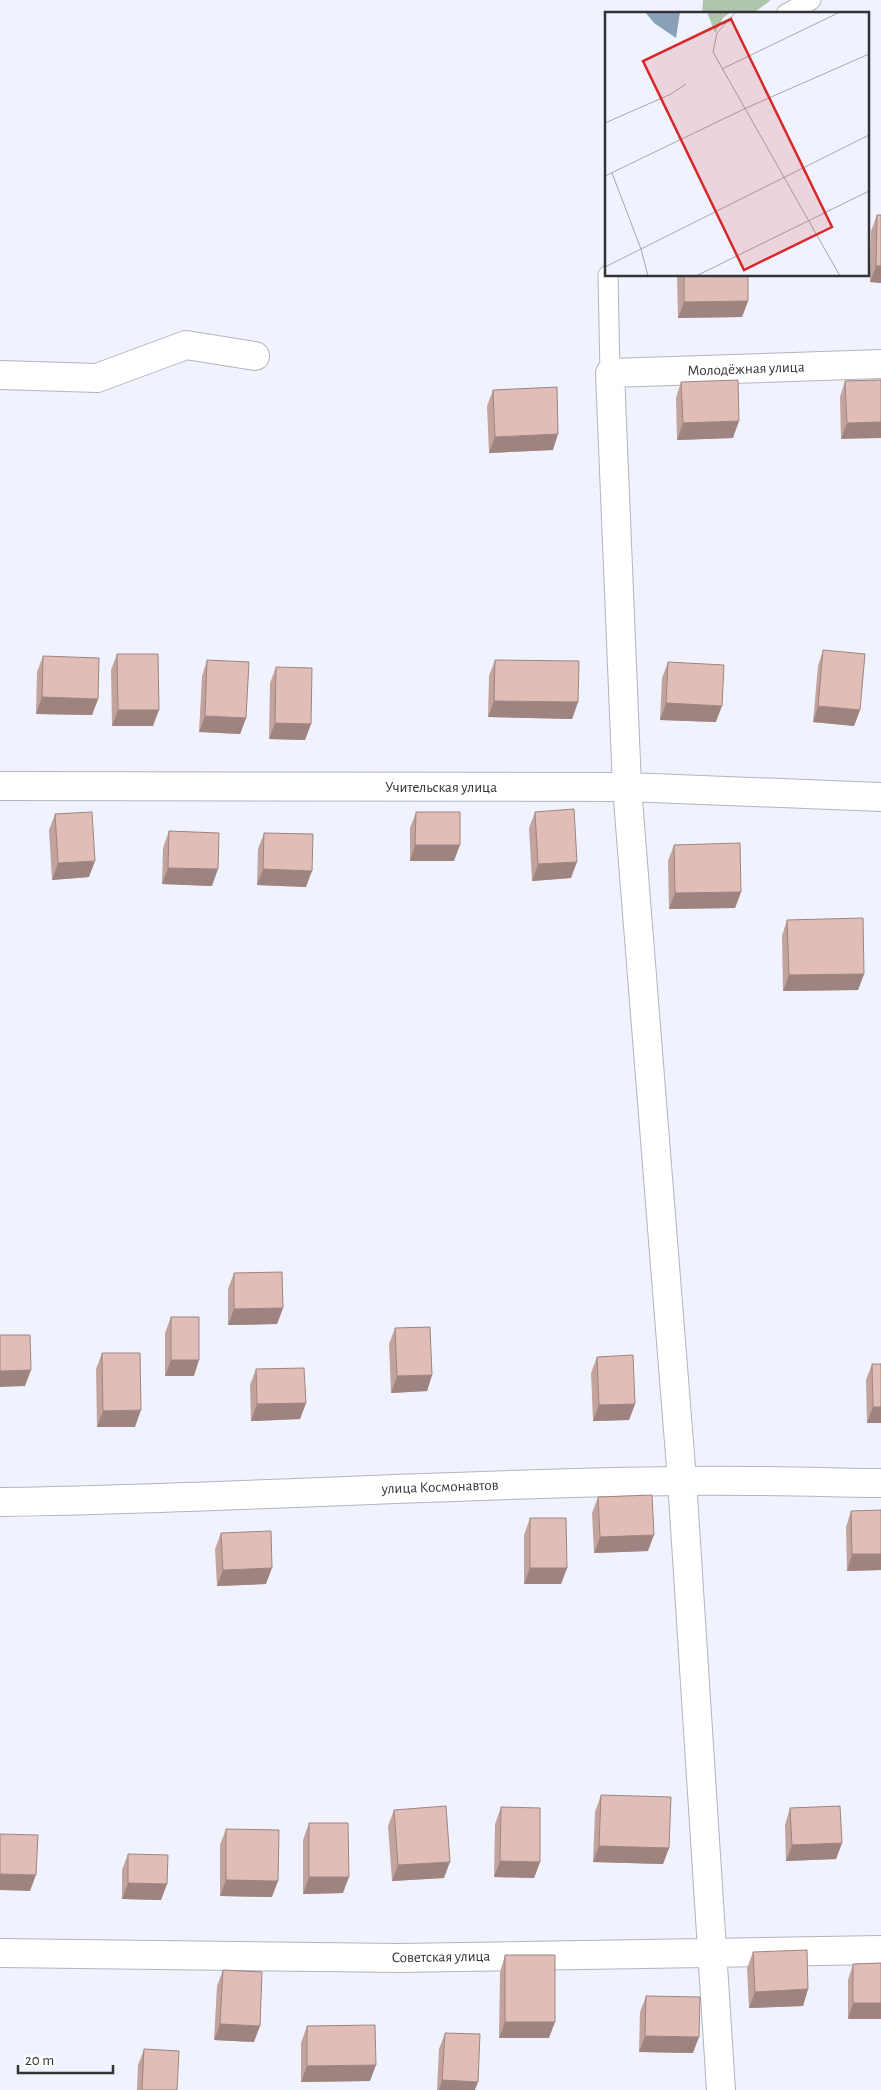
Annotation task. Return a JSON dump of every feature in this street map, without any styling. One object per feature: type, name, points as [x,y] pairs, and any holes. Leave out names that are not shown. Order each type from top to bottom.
[{"type":"street","points":[[0,375],[97,378],[186,345],[255,356]]},
{"type":"street","name":"Молодёжная улица","points":[[610,373],[881,364]]},
{"type":"street","points":[[610,373],[627,788],[682,1480],[721,2090]]},
{"type":"street","name":"Учительская улица","points":[[0,786],[627,788],[881,797]]},
{"type":"street","name":"улица Космонавтов","points":[[0,1502],[148,1500],[286,1492],[682,1480],[881,1483]]},
{"type":"street","name":"Советская улица","points":[[0,1953],[399,1958],[881,1950]]},
{"type":"lane","points":[[790,12],[811,0]]},
{"type":"lane","points":[[608,276],[610,373]]},
{"type":"green space","points":[[703,0],[771,0],[755,12],[702,12]]},
{"type":"building","points":[[877,215],[881,215],[881,266],[876,266]]},
{"type":"building","points":[[684,276],[748,276],[748,301],[684,302]]},
{"type":"building","points":[[738,380],[739,421],[683,423],[681,382]]},
{"type":"building","points":[[881,380],[881,422],[847,423],[845,381]]},
{"type":"building","points":[[557,387],[558,434],[495,437],[493,390]]},
{"type":"building","points":[[823,650],[865,654],[860,710],[818,706]]},
{"type":"building","points":[[117,654],[158,654],[159,710],[118,710]]},
{"type":"building","points":[[43,656],[99,658],[98,699],[42,697]]},
{"type":"building","points":[[207,660],[249,662],[246,718],[205,716]]},
{"type":"building","points":[[495,660],[579,661],[578,702],[494,701]]},
{"type":"building","points":[[668,662],[724,665],[722,706],[666,703]]},
{"type":"building","points":[[276,667],[312,668],[311,724],[275,723]]},
{"type":"building","points":[[574,809],[577,862],[538,864],[535,812]]},
{"type":"building","points":[[92,812],[95,861],[58,863],[55,814]]},
{"type":"building","points":[[416,812],[460,812],[460,845],[415,845]]},
{"type":"building","points":[[169,831],[219,833],[218,869],[168,868]]},
{"type":"building","points":[[264,833],[313,834],[312,871],[263,869]]},
{"type":"building","points":[[740,843],[741,892],[675,893],[674,845]]},
{"type":"building","points":[[863,918],[864,974],[789,975],[787,920]]},
{"type":"building","points":[[282,1272],[283,1308],[234,1309],[234,1273]]},
{"type":"building","points":[[171,1317],[199,1317],[199,1360],[171,1360]]},
{"type":"building","points":[[430,1327],[432,1375],[397,1376],[395,1328]]},
{"type":"building","points":[[0,1335],[30,1335],[31,1370],[0,1371]]},
{"type":"building","points":[[102,1353],[140,1353],[141,1410],[103,1411]]},
{"type":"building","points":[[633,1355],[635,1404],[599,1405],[597,1357]]},
{"type":"building","points":[[872,1364],[881,1364],[881,1407],[873,1407]]},
{"type":"building","points":[[304,1368],[306,1403],[257,1404],[256,1369]]},
{"type":"building","points":[[652,1495],[654,1535],[600,1537],[598,1497]]},
{"type":"building","points":[[881,1510],[881,1554],[852,1554],[851,1511]]},
{"type":"building","points":[[530,1518],[566,1518],[567,1568],[530,1568]]},
{"type":"building","points":[[271,1531],[272,1568],[223,1570],[221,1533]]},
{"type":"building","points":[[601,1795],[671,1797],[669,1848],[599,1846]]},
{"type":"building","points":[[446,1806],[450,1862],[398,1865],[394,1810]]},
{"type":"building","points":[[840,1806],[842,1843],[792,1845],[790,1808]]},
{"type":"building","points":[[501,1807],[540,1808],[540,1862],[500,1861]]},
{"type":"building","points":[[309,1823],[348,1823],[349,1877],[309,1877]]},
{"type":"building","points":[[226,1829],[279,1830],[278,1881],[226,1880]]},
{"type":"building","points":[[0,1834],[38,1835],[36,1875],[0,1874]]},
{"type":"building","points":[[128,1854],[168,1855],[167,1884],[128,1883]]},
{"type":"building","points":[[807,1950],[808,1989],[755,1992],[753,1952]]},
{"type":"building","points":[[505,1955],[555,1955],[555,2022],[505,2022]]},
{"type":"building","points":[[881,1963],[881,2003],[853,2003],[853,1964]]},
{"type":"building","points":[[223,1970],[262,1972],[260,2026],[220,2024]]},
{"type":"building","points":[[646,1996],[700,1997],[699,2037],[645,2036]]},
{"type":"building","points":[[375,2025],[376,2065],[307,2066],[307,2026]]},
{"type":"building","points":[[445,2033],[480,2034],[478,2082],[442,2080]]},
{"type":"building","points":[[144,2049],[179,2051],[177,2090],[142,2090]]}]
